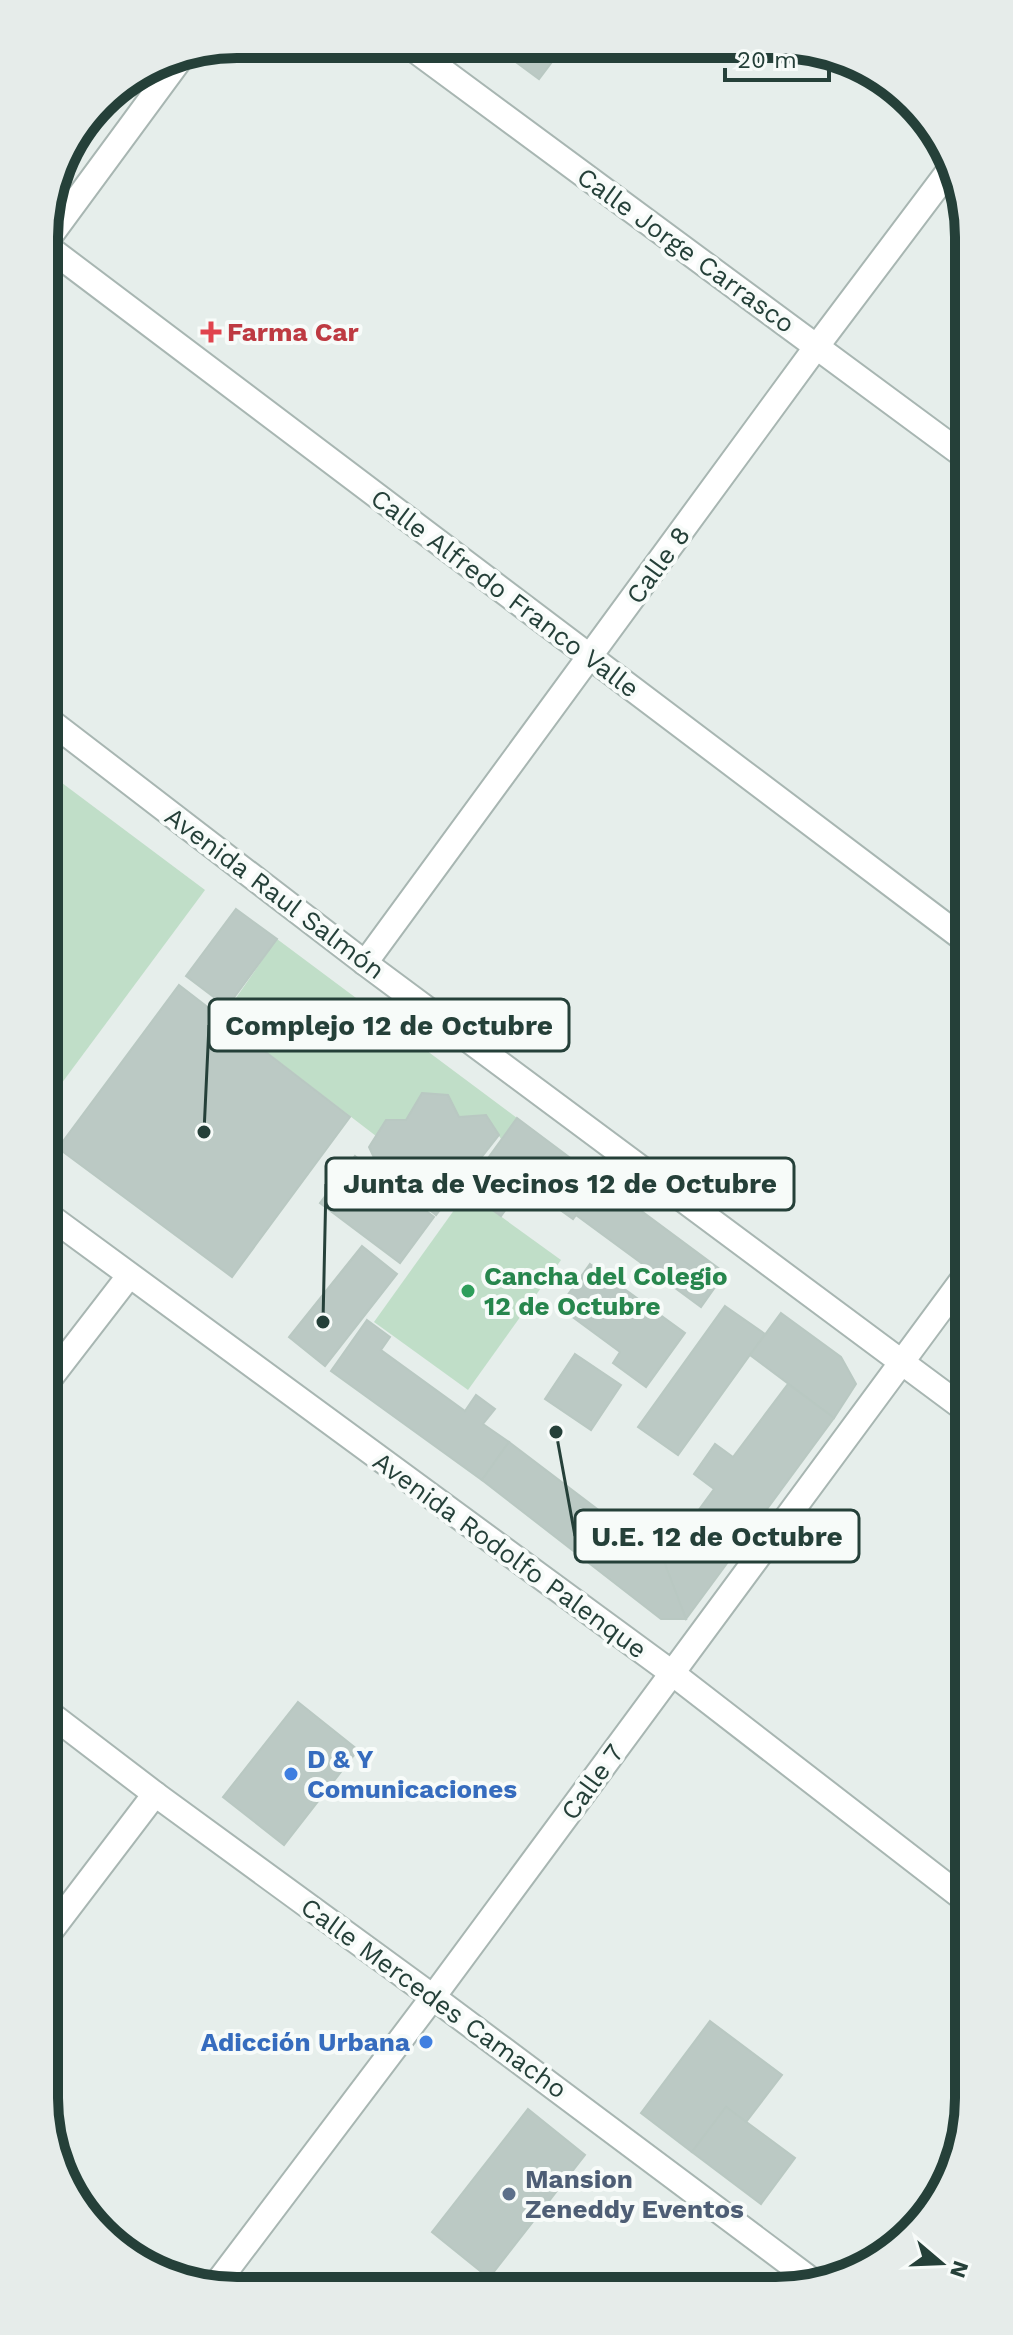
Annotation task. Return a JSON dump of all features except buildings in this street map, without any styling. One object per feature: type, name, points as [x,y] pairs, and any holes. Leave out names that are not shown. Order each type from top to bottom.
[{"type":"street","name":"Calle Jorge Carrasco","points":[[426,58],[955,449]]},
{"type":"street","points":[[58,226],[171,72]]},
{"type":"street","name":"Calle 8","points":[[365,963],[944,177]]},
{"type":"street","name":"Calle Alfredo Franco Valle","points":[[58,254],[955,932]]},
{"type":"street","name":"Avenida Raul Salmón","points":[[58,727],[365,963],[955,1401]]},
{"type":"street","name":"Avenida Rodolfo Palenque","points":[[58,1223],[672,1673],[955,1892]]},
{"type":"street","points":[[58,1368],[129,1276]]},
{"type":"street","name":"Calle 7","points":[[223,2276],[433,1997],[955,1290]]},
{"type":"street","name":"Calle Mercedes Camacho","points":[[58,1720],[804,2274]]},
{"type":"street","points":[[58,1921],[155,1794]]},
{"type":"green space","points":[[58,780],[205,890],[58,1088]]},
{"type":"green space","points":[[277,939],[517,1118],[501,1139],[486,1115],[459,1117],[448,1095],[422,1093],[406,1120],[386,1120],[376,1136],[222,1018]]},
{"type":"green space","name":"Cancha del Colegio 12 de Octubre","points":[[467,1192],[561,1260],[468,1390],[374,1322]]},
{"type":"place","name":"Farma Car","points":[[211,332]]},
{"type":"place","name":"Complejo 12 de Octubre","points":[[204,1132]]},
{"type":"place","name":"Cancha del Colegio 12 de Octubre","points":[[468,1291]]},
{"type":"place","name":"Junta de Vecinos 12 de Octubre","points":[[323,1322]]},
{"type":"place","name":"U.E. 12 de Octubre","points":[[556,1432]]},
{"type":"place","name":"D & Y Comunicaciones","points":[[291,1774]]},
{"type":"place","name":"Adicción Urbana","points":[[426,2042]]},
{"type":"place","name":"Mansion Zeneddy Eventos","points":[[509,2194]]}]
